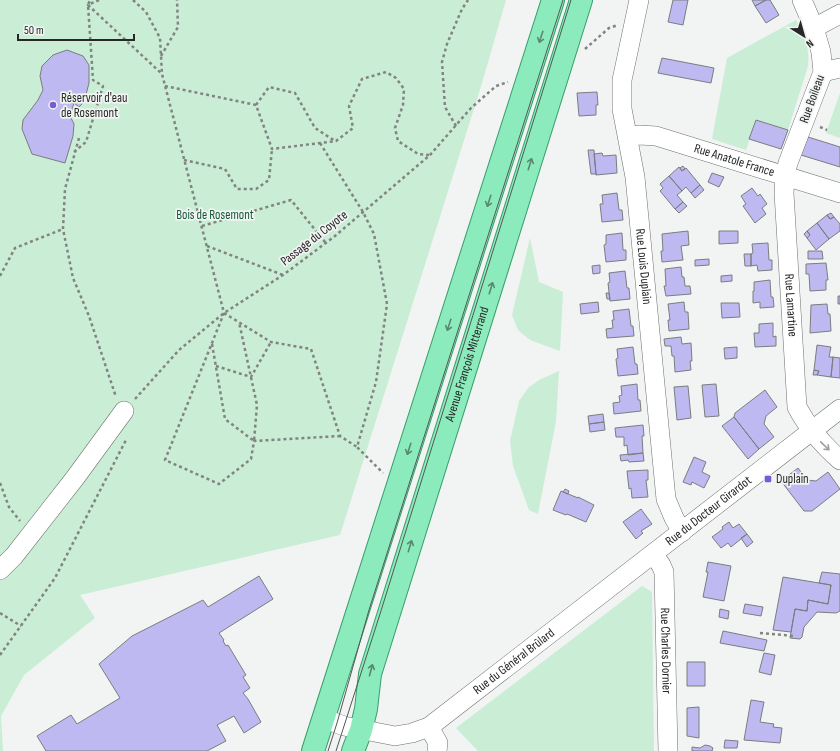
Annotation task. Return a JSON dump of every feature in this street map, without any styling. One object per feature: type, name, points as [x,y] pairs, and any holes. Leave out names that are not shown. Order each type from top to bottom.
[{"type":"main road","points":[[313,751],[553,0]]},
{"type":"main road","name":"Avenue François Mitterrand","points":[[361,730],[366,709],[370,674],[581,0]]},
{"type":"main road","points":[[353,751],[361,730]]},
{"type":"street","name":"Rue Louis Duplain","points":[[640,0],[622,80],[622,109],[635,176],[666,499],[682,532]]},
{"type":"street","name":"Rue Boileau","points":[[785,175],[788,163],[832,70],[820,52],[814,28],[802,0]]},
{"type":"street","points":[[814,28],[840,14]]},
{"type":"street","name":"Rue Anatole France","points":[[628,136],[656,136],[840,193]]},
{"type":"street","name":"Rue Lamartine","points":[[785,175],[784,192],[798,406],[812,431],[840,460]]},
{"type":"street","name":"Rue du Docteur Girardot","points":[[653,554],[840,409]]},
{"type":"street","points":[[0,570],[75,478],[124,411]]},
{"type":"street","name":"Rue du Général Brûlard","points":[[323,718],[361,730],[395,736],[412,733],[429,727],[653,554]]},
{"type":"street","name":"Rue Charles Dornier","points":[[653,554],[662,565],[664,572],[668,751]]},
{"type":"street","points":[[429,727],[438,743],[437,751]]},
{"type":"path","points":[[74,152],[86,142],[103,86],[93,80],[88,5],[90,0]]},
{"type":"path","points":[[88,5],[99,0]]},
{"type":"path","points":[[133,0],[146,12],[160,38],[162,74],[224,313],[165,460],[219,484],[252,459],[257,406],[239,322]]},
{"type":"path","points":[[161,57],[178,27],[177,0]]},
{"type":"path","points":[[456,126],[445,107],[442,62],[447,44],[468,0]]},
{"type":"path","points":[[88,5],[162,74]]},
{"type":"path","points":[[585,44],[583,50],[588,48],[609,28],[621,24],[634,24]]},
{"type":"path","points":[[272,149],[336,141],[353,128],[349,106],[362,79],[386,72],[396,78],[404,89],[403,105],[395,128],[398,141],[418,154],[430,155]]},
{"type":"path","name":"Passage du Coyote","points":[[124,411],[179,350],[224,313],[283,275],[325,242],[335,236],[430,155],[471,108],[496,86],[510,82]]},
{"type":"path","points":[[165,86],[256,105]]},
{"type":"path","points":[[256,105],[269,87],[295,93],[316,128],[336,141]]},
{"type":"path","points":[[184,160],[225,169],[237,189],[256,189],[269,180],[272,149],[256,105]]},
{"type":"path","points":[[0,655],[55,578],[130,432],[124,411],[117,399],[89,316],[73,278],[63,229],[65,190],[79,138]]},
{"type":"path","points":[[320,143],[363,212],[374,234],[387,304],[376,382],[357,447]]},
{"type":"path","points":[[202,226],[290,200],[325,242]]},
{"type":"path","points":[[0,276],[15,248],[63,229]]},
{"type":"path","points":[[207,246],[283,275]]},
{"type":"path","points":[[224,313],[271,342],[311,348],[340,436]]},
{"type":"path","points":[[251,378],[271,342]]},
{"type":"path","points":[[212,343],[225,419],[254,442],[340,436],[357,447],[385,475]]},
{"type":"path","points":[[216,366],[251,378]]},
{"type":"path","points":[[0,483],[9,507],[29,536]]},
{"type":"path","points":[[0,613],[21,626]]},
{"type":"path","points":[[760,633],[794,636]]},
{"type":"green space","name":"Bois de Rosemont","points":[[0,0],[506,0],[482,83],[340,535],[80,595],[95,618],[24,675],[1,716],[3,751],[0,751]]},
{"type":"green space","points":[[796,20],[807,47],[808,66],[788,130],[756,120],[746,150],[712,139],[727,58]]},
{"type":"green space","points":[[840,93],[840,138],[826,133]]},
{"type":"green space","points":[[530,238],[539,282],[563,292],[560,351],[530,340],[518,330],[512,315]]},
{"type":"green space","points":[[559,371],[556,421],[538,514],[529,510],[513,466],[510,441],[519,401],[528,388],[539,380]]},
{"type":"green space","points":[[642,586],[652,592],[654,751],[478,751],[456,728]]},
{"type":"building","points":[[673,0],[688,0],[683,25],[668,22]]},
{"type":"building","points":[[752,0],[766,0],[755,6]]},
{"type":"building","points":[[766,0],[770,0],[779,15],[766,23],[755,6]]},
{"type":"building","name":"Réservoir d'eau de Rosemont","points":[[67,50],[83,56],[89,65],[89,83],[84,102],[79,107],[74,103],[70,116],[74,124],[73,136],[65,163],[32,154],[22,129],[23,120],[38,100],[43,90],[40,76],[42,66],[53,55]]},
{"type":"building","points":[[662,58],[714,68],[711,83],[658,73]]},
{"type":"building","points":[[597,92],[598,105],[596,105],[596,115],[579,116],[577,93]]},
{"type":"building","points":[[756,120],[788,130],[781,149],[749,139]]},
{"type":"building","points":[[808,137],[840,147],[840,167],[801,155]]},
{"type":"building","points":[[588,150],[594,150],[596,174],[591,174]]},
{"type":"building","points":[[602,153],[603,156],[616,155],[617,173],[596,175],[594,154]]},
{"type":"building","points":[[683,166],[685,169],[682,171],[680,168]]},
{"type":"building","points":[[679,167],[682,171],[686,168],[700,185],[691,193],[686,187],[682,191],[669,176]]},
{"type":"building","points":[[712,173],[724,177],[719,187],[708,182]]},
{"type":"building","points":[[669,176],[682,191],[677,195],[683,202],[675,209],[660,191],[663,188],[660,184]]},
{"type":"building","points":[[700,185],[704,190],[695,198],[691,193]]},
{"type":"building","points":[[752,188],[758,196],[760,194],[767,204],[762,208],[766,214],[755,223],[743,206],[746,204],[741,196]]},
{"type":"building","points":[[617,193],[619,210],[622,210],[623,220],[602,222],[600,204],[603,204],[602,195]]},
{"type":"building","points":[[683,202],[687,206],[679,213],[675,209]]},
{"type":"building","points":[[831,213],[834,217],[830,219],[827,215]]},
{"type":"building","points":[[827,215],[830,219],[834,217],[840,224],[840,231],[829,239],[817,223]]},
{"type":"building","points":[[817,223],[829,239],[816,250],[807,238],[810,235],[807,231]]},
{"type":"building","points":[[688,231],[689,245],[681,246],[683,260],[662,262],[662,234]]},
{"type":"building","points":[[719,231],[738,231],[738,243],[719,244]]},
{"type":"building","points":[[807,231],[810,235],[807,238],[804,234]]},
{"type":"building","points":[[622,233],[623,250],[626,250],[626,260],[606,262],[604,245],[606,244],[606,235]]},
{"type":"building","points":[[768,243],[769,260],[772,260],[772,270],[758,271],[757,265],[751,266],[751,254],[753,253],[752,244]]},
{"type":"building","points":[[808,251],[822,251],[823,259],[808,259]]},
{"type":"building","points":[[744,254],[751,254],[751,266],[745,266]]},
{"type":"building","points":[[709,259],[709,265],[695,266],[695,260]]},
{"type":"building","points":[[826,263],[828,280],[826,280],[826,290],[810,291],[809,274],[806,274],[806,264]]},
{"type":"building","points":[[600,265],[600,273],[593,274],[592,266]]},
{"type":"building","points":[[681,267],[685,286],[690,286],[691,294],[666,296],[664,286],[666,286],[665,269]]},
{"type":"building","points":[[625,271],[630,299],[610,301],[608,283],[610,282],[609,273]]},
{"type":"building","points":[[732,275],[732,281],[721,282],[721,276]]},
{"type":"building","points":[[770,280],[771,297],[773,297],[774,307],[760,308],[760,302],[753,303],[754,282]]},
{"type":"building","points":[[606,293],[609,293],[610,299],[607,299]]},
{"type":"building","points":[[838,296],[840,296],[840,304],[838,304]]},
{"type":"building","points":[[598,302],[599,312],[581,314],[580,304]]},
{"type":"building","points":[[684,302],[685,312],[688,312],[689,329],[669,331],[668,320],[670,320],[668,304]]},
{"type":"building","points":[[721,303],[739,303],[740,317],[722,318]]},
{"type":"building","points":[[827,304],[828,314],[830,314],[831,331],[810,333],[811,305]]},
{"type":"building","points":[[629,309],[634,336],[607,338],[606,329],[613,328],[613,311]]},
{"type":"building","points":[[773,323],[773,337],[776,336],[776,346],[755,347],[754,333],[759,333],[759,324]]},
{"type":"building","points":[[681,337],[682,344],[691,343],[691,370],[675,372],[674,356],[672,356],[671,346],[665,346],[664,339]]},
{"type":"building","points":[[817,345],[831,347],[829,357],[833,357],[831,377],[817,375],[819,371],[814,370]]},
{"type":"building","points":[[633,347],[638,374],[618,376],[616,359],[618,358],[617,349]]},
{"type":"building","points":[[737,347],[737,358],[725,359],[724,348]]},
{"type":"building","points":[[833,357],[840,358],[840,378],[831,377]]},
{"type":"building","points":[[814,370],[819,371],[817,375],[813,375]]},
{"type":"building","points":[[637,384],[638,400],[640,400],[641,411],[614,414],[613,403],[620,402],[619,396],[622,395],[621,386]]},
{"type":"building","points":[[716,384],[719,416],[705,417],[702,385]]},
{"type":"building","points":[[688,386],[691,418],[677,420],[674,387]]},
{"type":"building","points":[[765,390],[777,407],[766,416],[764,424],[774,437],[759,449],[734,417],[735,413]]},
{"type":"building","points":[[603,414],[604,422],[589,424],[588,416]]},
{"type":"building","points":[[734,417],[759,449],[748,459],[722,426]]},
{"type":"building","points":[[604,422],[605,430],[590,432],[589,424]]},
{"type":"building","points":[[643,425],[643,453],[628,455],[627,445],[624,446],[624,437],[616,437],[615,428]]},
{"type":"building","points":[[643,453],[644,461],[621,461],[620,455]]},
{"type":"building","points":[[694,457],[706,462],[702,472],[710,476],[704,488],[692,482],[691,485],[683,482]]},
{"type":"building","points":[[798,468],[807,480],[816,481],[828,472],[840,489],[812,511],[804,511],[781,481]]},
{"type":"building","points":[[648,470],[648,480],[646,480],[648,497],[632,498],[631,488],[629,489],[627,471]]},
{"type":"building","points":[[565,489],[569,491],[568,494],[563,492]]},
{"type":"building","points":[[561,491],[594,505],[586,522],[553,510]]},
{"type":"building","points":[[641,509],[652,524],[641,531],[643,533],[636,539],[623,522]]},
{"type":"building","points":[[729,522],[733,528],[739,524],[747,534],[731,547],[728,543],[721,548],[712,537],[723,529],[722,527]]},
{"type":"building","points":[[747,534],[753,542],[747,547],[741,538]]},
{"type":"building","points":[[708,562],[731,566],[724,601],[703,597],[708,572],[706,572]]},
{"type":"building","points":[[822,572],[840,574],[840,611],[836,613],[817,612],[804,627],[802,637],[800,639],[790,638],[795,609],[807,611],[808,600],[828,604],[831,585],[819,583]]},
{"type":"building","points":[[259,576],[273,599],[219,633],[246,675],[243,677],[250,688],[243,693],[261,722],[244,733],[234,716],[217,725],[226,741],[207,751],[46,751],[37,736],[71,715],[77,724],[120,698],[99,664],[132,636],[203,600],[208,607]]},
{"type":"building","points":[[783,577],[831,585],[828,604],[808,600],[807,611],[795,609],[791,632],[773,630]]},
{"type":"building","points":[[745,604],[763,607],[761,616],[743,613]]},
{"type":"building","points":[[720,609],[729,611],[728,619],[719,617]]},
{"type":"building","points":[[723,631],[767,640],[764,651],[720,643]]},
{"type":"building","points":[[764,653],[775,655],[771,675],[759,672]]},
{"type":"building","points":[[687,662],[705,662],[705,686],[687,686]]},
{"type":"building","points":[[751,700],[764,702],[760,722],[774,724],[773,727],[782,728],[780,743],[744,740]]},
{"type":"building","points":[[699,707],[699,738],[687,736],[687,708]]},
{"type":"building","points":[[725,740],[738,741],[737,748],[724,748]]},
{"type":"building","points":[[705,745],[713,748],[712,751],[692,751],[692,747],[700,748]]},
{"type":"tram line","points":[[328,751],[369,610],[563,0]]},
{"type":"tram line","points":[[336,751],[571,0]]},
{"type":"place","name":"Réservoir d'eau de Rosemont","points":[[53,105]]},
{"type":"place","name":"Duplain","points":[[768,479]]}]
